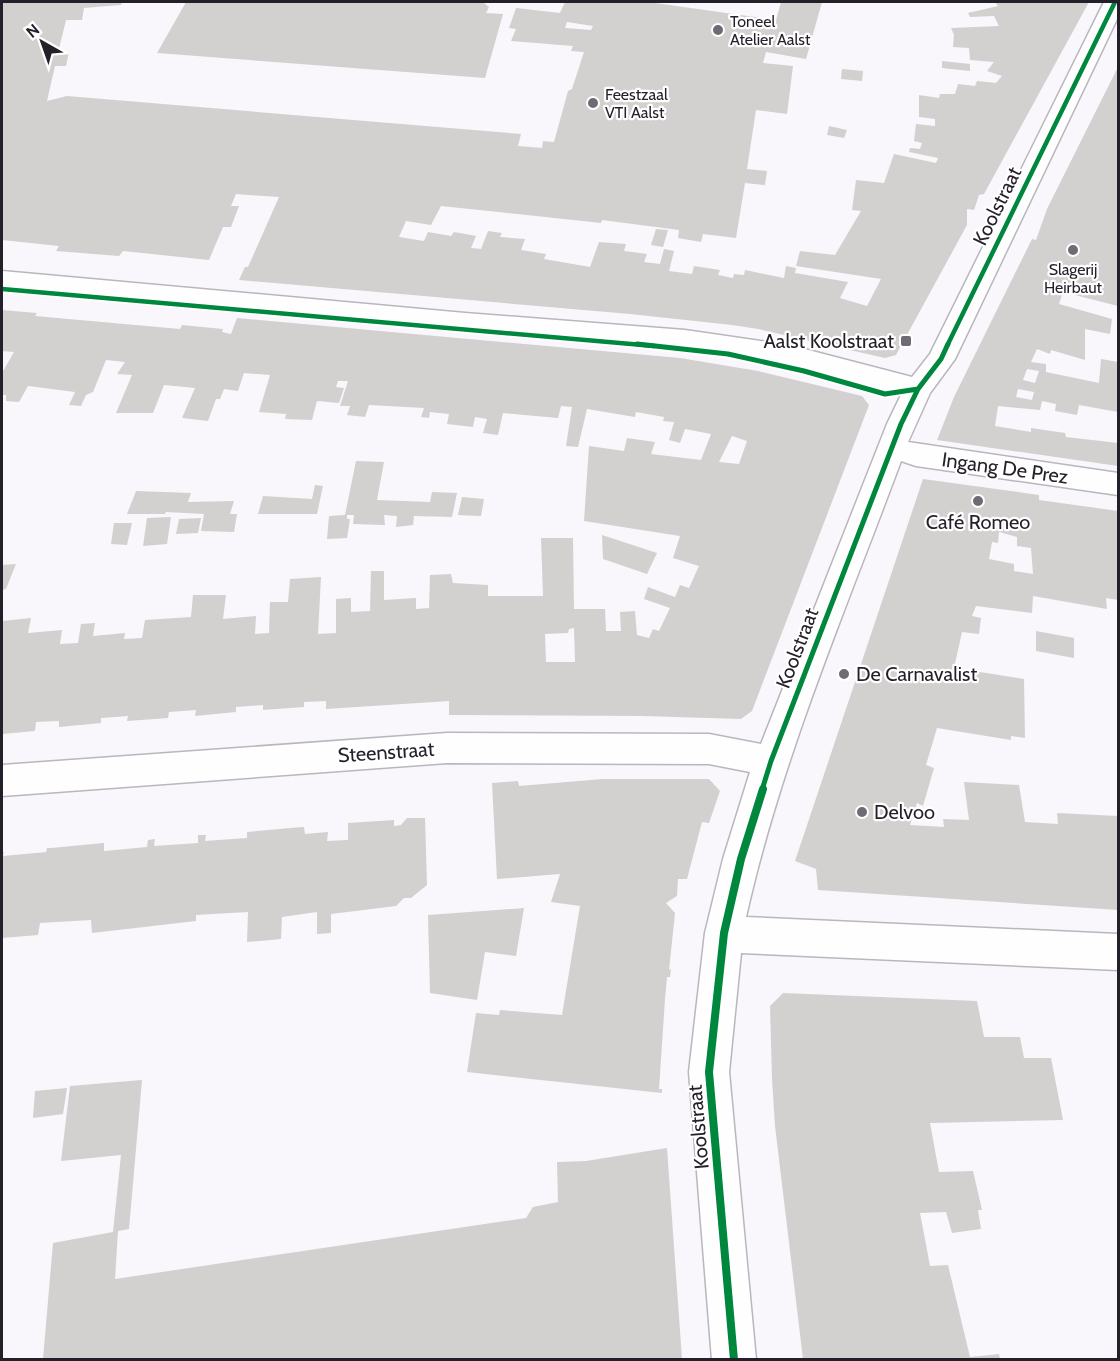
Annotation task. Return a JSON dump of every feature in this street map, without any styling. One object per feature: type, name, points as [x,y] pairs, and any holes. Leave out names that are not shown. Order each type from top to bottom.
[{"type":"street","name":"Koolstraat","points":[[734,1359],[710,1072],[724,933],[741,860],[771,761],[901,424],[918,389],[941,359],[1115,2]]},
{"type":"street","points":[[2,280],[465,322],[685,339],[789,355],[918,389]]},
{"type":"street","name":"Ingang De Prez","points":[[892,448],[916,455],[1119,484]]},
{"type":"street","name":"Steenstraat","points":[[2,780],[447,748],[709,749],[771,761]]},
{"type":"street","points":[[724,933],[765,937],[1108,952]]},
{"type":"building","points":[[2,2],[122,2],[121,5],[84,8],[82,20],[66,20],[58,53],[69,52],[66,66],[55,66],[47,101],[67,96],[521,134],[518,146],[542,148],[543,141],[554,142],[568,91],[572,89],[584,52],[571,51],[573,46],[511,41],[516,29],[509,28],[516,8],[560,13],[565,2],[648,2],[776,20],[781,2],[822,2],[806,59],[766,52],[763,63],[793,66],[787,114],[756,110],[747,169],[767,171],[765,185],[745,183],[736,238],[703,234],[701,242],[678,238],[679,230],[602,220],[601,223],[441,206],[431,225],[406,221],[399,237],[424,241],[428,232],[451,236],[454,232],[476,236],[471,248],[481,249],[488,231],[502,233],[500,237],[525,239],[521,250],[546,254],[544,259],[590,267],[599,242],[626,244],[624,251],[647,254],[644,262],[660,264],[664,249],[674,251],[669,271],[692,274],[694,266],[720,270],[718,275],[733,278],[734,274],[744,275],[745,270],[784,278],[786,266],[796,268],[795,273],[848,282],[840,298],[867,306],[881,279],[796,266],[800,251],[835,255],[861,211],[852,210],[856,180],[884,183],[894,154],[936,163],[938,158],[909,152],[910,148],[920,149],[922,143],[914,141],[916,124],[935,126],[935,119],[919,117],[919,95],[939,98],[940,94],[955,94],[958,84],[975,86],[977,81],[996,83],[1002,76],[987,71],[994,62],[970,60],[969,48],[953,47],[954,35],[951,28],[999,26],[994,16],[970,17],[968,13],[998,6],[995,2],[1089,2],[984,194],[979,195],[974,210],[967,209],[967,225],[896,355],[885,358],[732,325],[239,280],[245,267],[248,267],[279,197],[236,194],[231,206],[239,206],[231,227],[223,227],[209,260],[123,251],[119,256],[56,251],[59,246],[2,240]],"holes":[[[567,22],[593,26],[591,30],[565,28]]]},
{"type":"building","points":[[186,2],[483,2],[489,7],[486,13],[503,14],[485,78],[157,53]]},
{"type":"building","points":[[942,61],[970,64],[970,71],[942,68]]},
{"type":"building","points":[[1118,67],[1118,306],[1063,292],[1059,304],[1112,319],[1110,334],[1085,329],[1085,360],[1051,350],[1050,354],[1037,349],[1031,362],[1046,364],[1046,372],[1099,383],[1101,359],[1118,362],[1118,412],[1079,405],[1077,415],[1055,411],[1056,404],[1042,401],[1040,410],[998,406],[995,426],[1031,432],[1031,428],[1065,433],[1066,437],[1118,443],[1118,466],[937,440],[954,397],[1032,239],[1036,240],[1047,209]],"holes":[[[1027,369],[1039,371],[1035,383],[1023,380]],[[1018,389],[1034,392],[1032,400],[1016,397]]]},
{"type":"building","points":[[842,69],[863,71],[862,81],[841,79]]},
{"type":"building","points":[[829,126],[847,130],[844,138],[827,135]]},
{"type":"building","points":[[656,229],[668,230],[663,247],[651,245]]},
{"type":"building","points":[[2,310],[37,313],[35,316],[180,329],[182,325],[223,329],[222,332],[231,334],[237,318],[680,358],[758,371],[862,396],[869,405],[752,711],[741,719],[449,715],[449,701],[326,709],[326,701],[304,702],[304,707],[263,710],[263,705],[236,707],[236,712],[195,716],[196,710],[169,712],[168,718],[127,721],[128,716],[101,718],[101,723],[59,727],[59,721],[36,722],[35,731],[2,734],[2,621],[31,618],[28,633],[62,630],[60,644],[78,643],[81,624],[95,623],[93,636],[125,633],[124,639],[142,638],[145,620],[191,617],[193,595],[226,595],[223,619],[256,616],[255,634],[269,633],[270,602],[288,602],[290,579],[321,577],[318,634],[336,633],[336,599],[351,598],[351,612],[370,611],[371,571],[384,571],[384,600],[416,598],[416,609],[429,608],[430,575],[451,574],[453,583],[488,585],[488,596],[543,596],[541,538],[573,538],[574,609],[605,609],[606,631],[621,631],[620,612],[635,611],[637,635],[649,638],[653,629],[659,631],[670,608],[644,599],[648,587],[675,597],[680,585],[689,588],[699,566],[673,558],[680,536],[584,521],[589,446],[624,451],[627,438],[655,442],[651,454],[701,460],[711,434],[685,429],[680,443],[669,440],[674,422],[663,421],[664,417],[636,412],[635,417],[587,409],[578,447],[566,446],[572,407],[561,406],[558,418],[503,413],[498,435],[483,433],[487,419],[475,417],[473,427],[447,424],[449,414],[430,412],[429,418],[421,417],[424,408],[369,405],[365,417],[347,415],[350,406],[340,406],[348,381],[338,381],[336,387],[344,388],[339,403],[317,401],[312,420],[285,419],[286,414],[259,412],[270,375],[244,373],[238,391],[224,389],[220,399],[216,399],[208,421],[182,418],[195,388],[164,385],[153,413],[116,413],[132,375],[117,374],[125,362],[106,360],[93,392],[86,395],[81,406],[69,405],[75,392],[28,386],[19,402],[6,401],[6,395],[2,395],[2,373],[14,352],[2,351]],"holes":[[[732,436],[747,441],[739,464],[719,462]],[[574,628],[575,662],[546,662],[545,634],[568,633],[569,629]]]},
{"type":"building","points":[[356,461],[384,462],[377,500],[430,502],[432,492],[457,493],[452,517],[414,516],[413,525],[396,527],[397,516],[384,515],[385,525],[353,524],[354,515],[347,515],[347,519],[350,519],[347,538],[327,539],[329,516],[345,515]]},
{"type":"building","points":[[923,479],[1039,495],[1039,500],[1118,511],[1118,600],[1106,598],[1107,609],[1033,596],[1032,613],[976,606],[972,616],[981,618],[979,634],[962,632],[954,668],[1024,679],[1025,738],[1011,736],[1011,740],[937,728],[926,765],[934,768],[923,806],[917,803],[910,825],[944,827],[943,819],[969,820],[964,782],[1019,785],[1025,822],[1058,824],[1057,813],[1118,816],[1118,910],[818,890],[816,869],[795,861]],"holes":[[[999,532],[1017,537],[1017,546],[1031,548],[1033,574],[1014,571],[1014,564],[989,559],[992,542],[998,543]]]},
{"type":"building","points":[[315,485],[323,486],[317,514],[258,514],[263,496],[312,499]]},
{"type":"building","points":[[136,491],[191,493],[188,502],[234,501],[230,514],[237,514],[234,532],[201,531],[204,514],[166,512],[165,514],[127,514]]},
{"type":"building","points":[[462,497],[484,499],[481,516],[458,515]]},
{"type":"building","points":[[171,517],[167,544],[143,546],[147,518]]},
{"type":"building","points":[[201,518],[198,533],[176,534],[179,519]]},
{"type":"building","points":[[114,523],[132,523],[127,545],[111,544]]},
{"type":"building","points":[[602,535],[657,553],[647,574],[603,559]]},
{"type":"building","points":[[16,564],[6,589],[2,590],[2,565]]},
{"type":"building","points":[[1036,631],[1074,638],[1074,658],[1036,651]]},
{"type":"building","points":[[603,779],[709,779],[720,791],[709,823],[702,822],[687,879],[678,879],[677,896],[666,903],[675,913],[669,970],[671,969],[670,977],[667,977],[665,999],[659,1089],[662,1089],[662,1093],[467,1072],[476,1013],[499,1015],[500,1010],[562,1015],[580,906],[551,902],[560,874],[497,879],[492,783],[518,781],[519,786]]},
{"type":"building","points":[[407,818],[425,818],[427,885],[411,898],[404,898],[396,906],[331,914],[331,933],[317,934],[317,912],[282,917],[281,939],[247,942],[248,912],[196,915],[196,921],[92,933],[91,920],[40,923],[38,935],[2,938],[2,852],[4,852],[3,856],[46,852],[47,848],[104,843],[104,851],[147,847],[148,840],[155,839],[154,846],[198,843],[198,835],[206,835],[205,841],[247,838],[247,832],[302,827],[304,827],[305,834],[328,832],[327,841],[348,840],[348,823],[394,820],[394,826],[401,825]]},
{"type":"building","points":[[524,908],[516,956],[485,952],[477,1000],[430,993],[428,915]]},
{"type":"building","points":[[783,993],[977,1001],[984,1037],[1020,1037],[1024,1058],[1051,1058],[1063,1120],[930,1123],[939,1172],[973,1171],[982,1210],[978,1210],[981,1229],[952,1233],[946,1212],[920,1213],[930,1266],[948,1265],[970,1357],[999,1354],[1000,1359],[803,1359],[775,1126],[772,1079],[770,1006]]},
{"type":"building","points":[[142,1080],[129,1229],[118,1231],[115,1279],[526,1218],[533,1207],[558,1202],[557,1162],[586,1161],[667,1148],[682,1359],[43,1359],[53,1243],[113,1232],[121,1155],[61,1161],[70,1086]]},
{"type":"building","points":[[67,1088],[63,1114],[33,1118],[35,1091]]},
{"type":"cycle path","points":[[734,1360],[709,1072],[724,933],[741,859],[771,761],[901,424],[918,389],[941,359],[1115,2]]},
{"type":"cycle path","points":[[2,289],[688,349],[728,354],[804,371],[885,394],[918,389]]},
{"type":"place","name":"Toneel Atelier Aalst","points":[[718,30]]},
{"type":"place","name":"Feestzaal VTI Aalst","points":[[593,103]]},
{"type":"place","name":"Slagerij Heirbaut","points":[[1073,250]]},
{"type":"place","name":"Aalst Koolstraat","points":[[906,341]]},
{"type":"place","name":"Café Romeo","points":[[978,501]]},
{"type":"place","name":"De Carnavalist","points":[[844,674]]},
{"type":"place","name":"Delvoo","points":[[862,812]]}]
